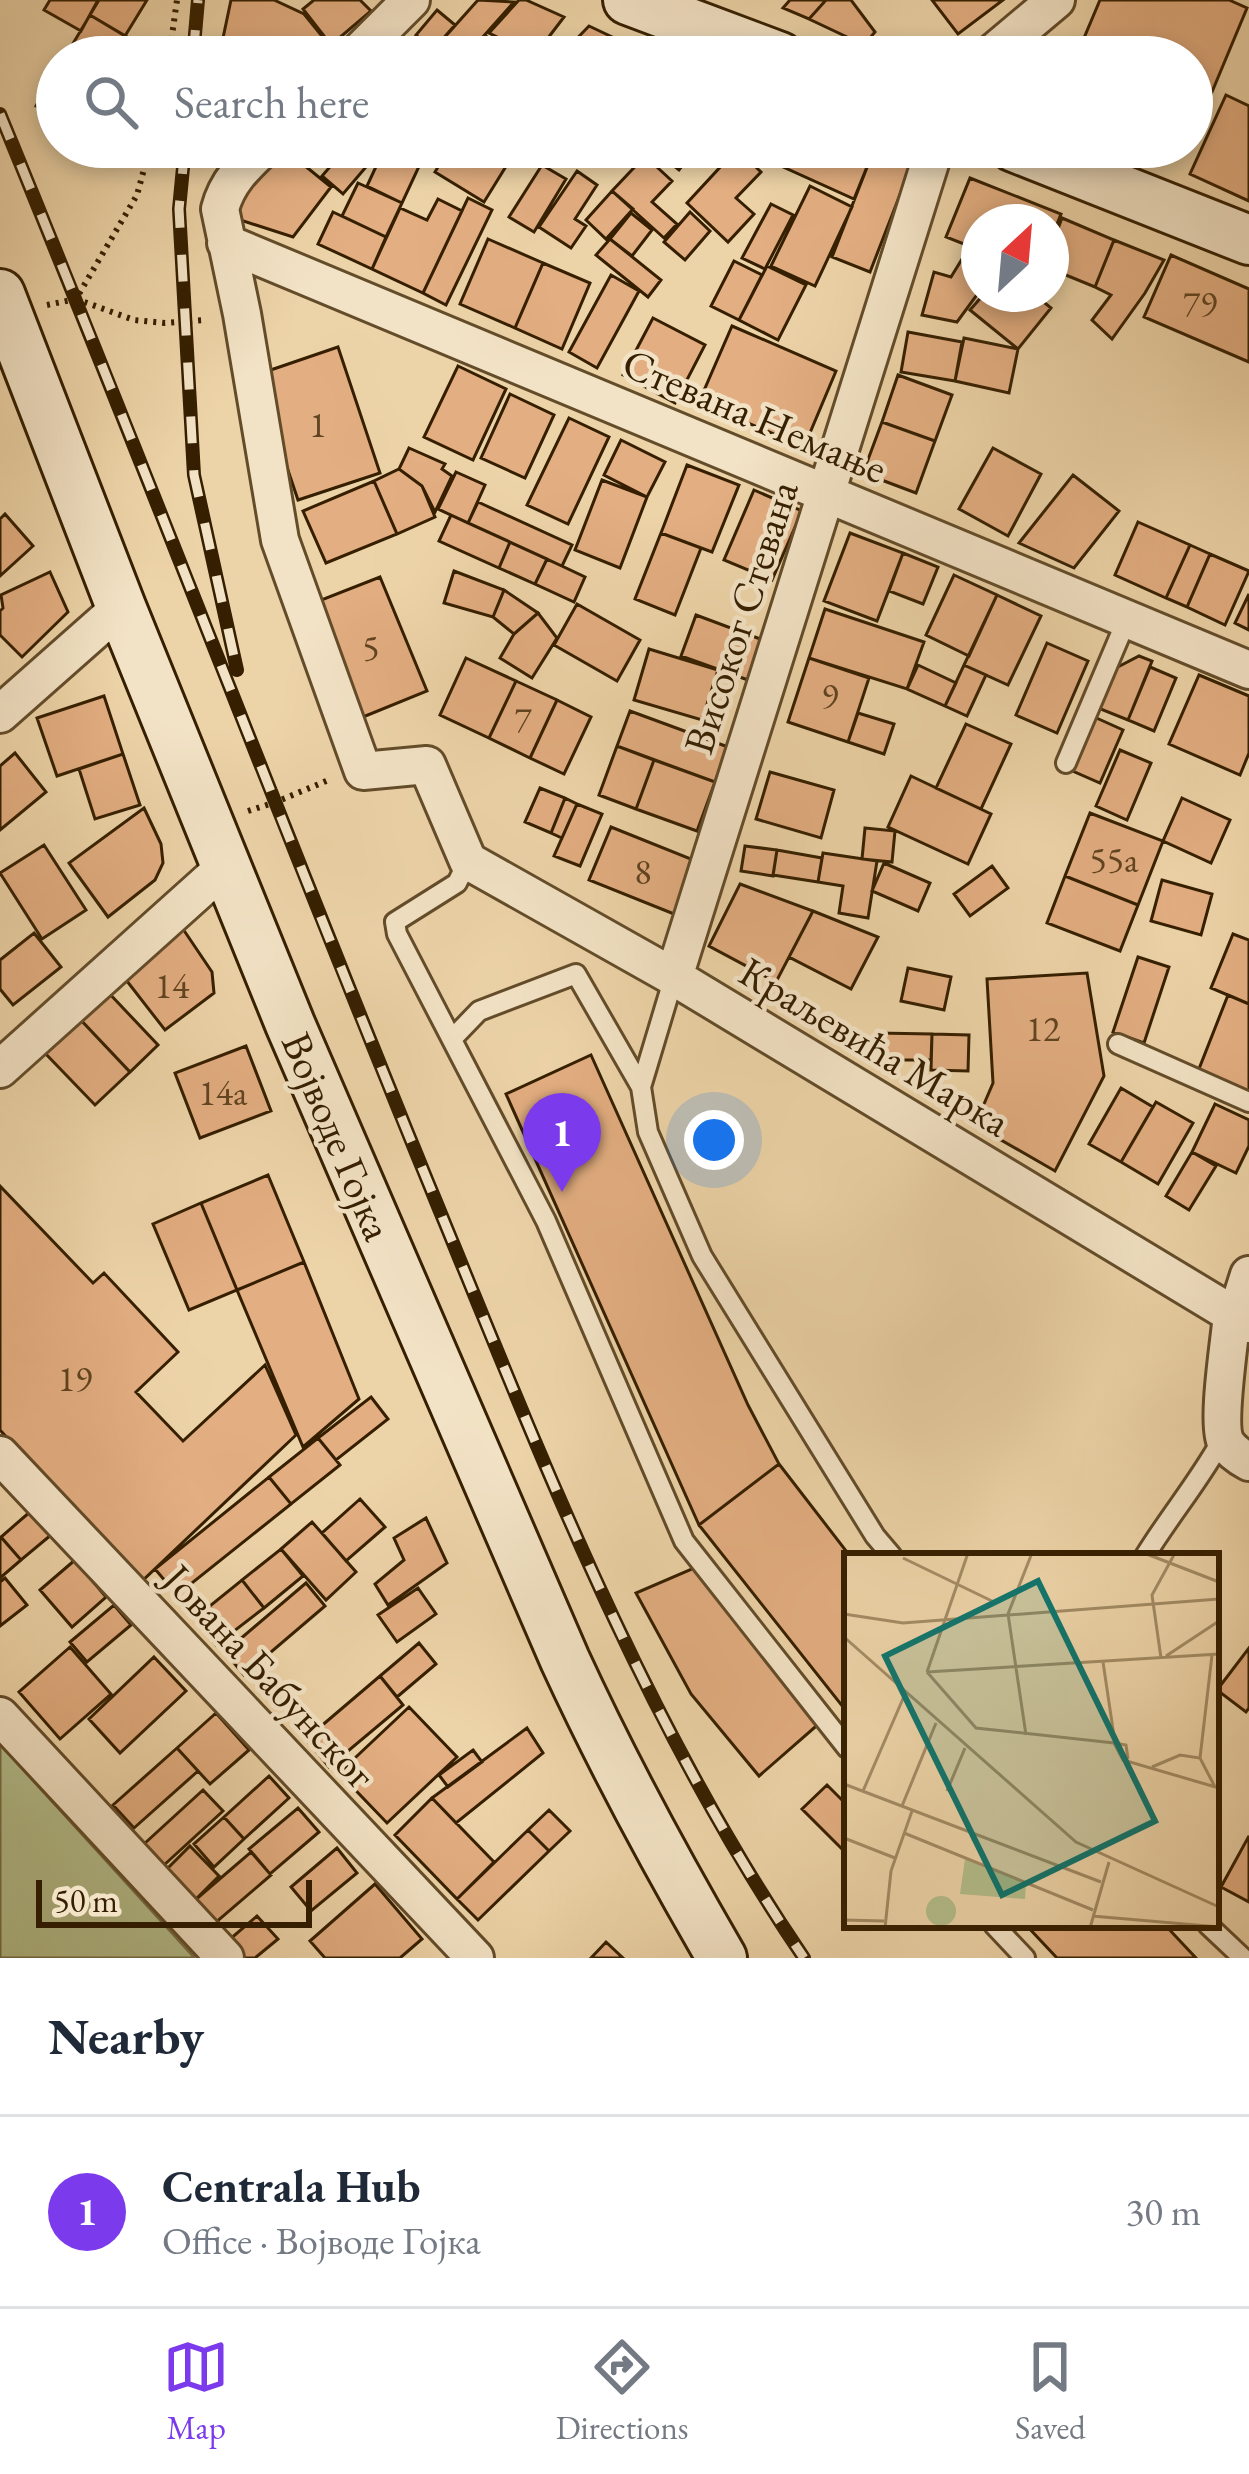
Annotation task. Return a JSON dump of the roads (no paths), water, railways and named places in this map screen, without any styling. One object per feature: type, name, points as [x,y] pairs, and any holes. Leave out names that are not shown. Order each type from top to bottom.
[{"type":"street","points":[[375,36],[411,0]]},
{"type":"street","points":[[628,0],[724,36]]},
{"type":"street","points":[[1013,36],[1056,0]]},
{"type":"street","points":[[243,168],[224,192],[220,209],[280,540],[364,771],[427,765],[468,861]]},
{"type":"street","name":"Високог Стевана","points":[[674,977],[928,168]]},
{"type":"street","points":[[1067,168],[1249,240]]},
{"type":"street","name":"Стевана Немање","points":[[226,243],[1249,670]]},
{"type":"street","name":"Војводе Гојка","points":[[2,310],[299,1046],[565,1660],[607,1752],[722,1958]]},
{"type":"street","points":[[0,714],[121,607]]},
{"type":"street","name":"Краљевића Марка","points":[[468,861],[674,977],[1239,1318]]},
{"type":"street","points":[[0,1069],[226,866]]},
{"type":"street","points":[[1236,1449],[1222,1422],[1249,1275]]},
{"type":"street","name":"Јована Бабунског","points":[[0,1455],[475,1958]]},
{"type":"street","points":[[0,1716],[223,1957]]},
{"type":"lane","points":[[1066,764],[1127,619]]},
{"type":"lane","points":[[468,861],[457,883],[395,922],[398,934],[545,1221],[684,1541],[844,1744]]},
{"type":"lane","points":[[453,1038],[478,1011],[576,974],[641,1087],[649,1132],[702,1256],[889,1553]]},
{"type":"lane","points":[[641,1087],[674,977]]},
{"type":"lane","points":[[1118,1044],[1249,1102]]},
{"type":"lane","points":[[1146,1553],[1179,1502],[1236,1449]]},
{"type":"lane","points":[[997,1928],[1025,1958]]},
{"type":"lane","points":[[1211,1928],[1243,1958]]},
{"type":"railway","points":[[195,36],[198,0]]},
{"type":"railway","points":[[0,114],[558,1495],[646,1686],[695,1779],[804,1958]]},
{"type":"railway","points":[[183,168],[179,209],[194,475],[237,670]]},
{"type":"place","name":"Centrala Hub","points":[[562,1192]]}]
